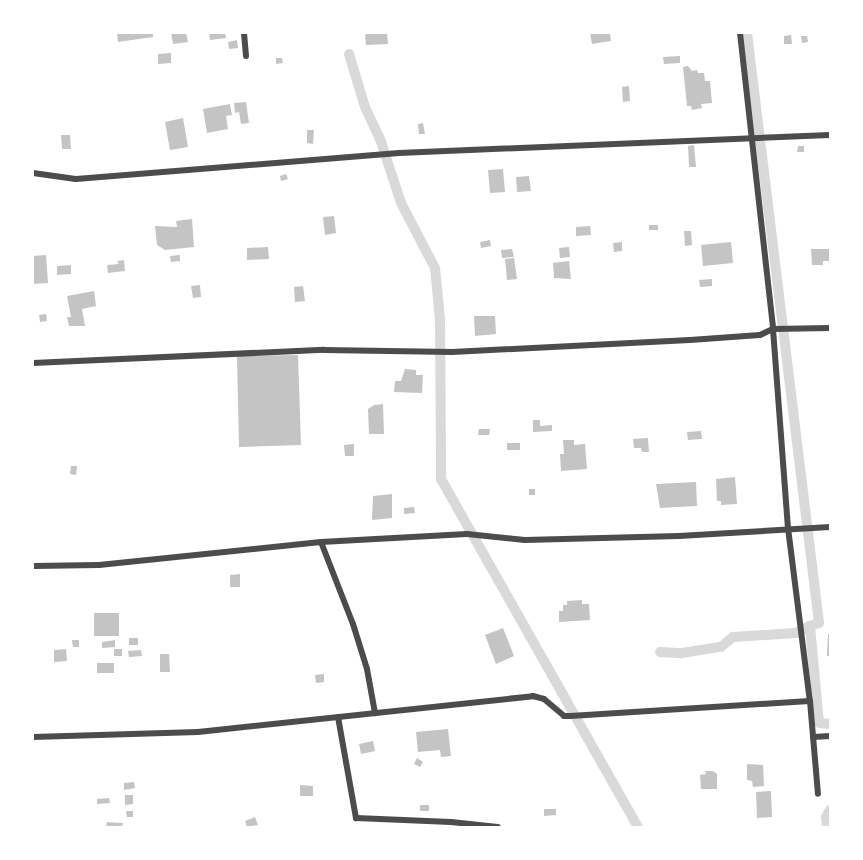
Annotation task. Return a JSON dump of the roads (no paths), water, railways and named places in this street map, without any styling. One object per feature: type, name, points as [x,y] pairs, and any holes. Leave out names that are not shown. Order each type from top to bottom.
[{"type":"street","points":[[244,33],[246,56]]},
{"type":"street","points":[[740,33],[773,328],[788,528],[810,701],[818,794]]},
{"type":"street","points":[[33,173],[76,179],[399,153],[830,135]]},
{"type":"street","points":[[33,363],[324,350],[452,352],[760,335],[773,328],[830,328]]},
{"type":"street","points":[[33,566],[99,565],[321,542],[467,534],[525,540],[679,536],[797,527],[830,527]]},
{"type":"street","points":[[321,542],[353,624],[367,669],[375,713]]},
{"type":"street","points":[[33,737],[198,732],[533,696],[544,699],[564,716],[810,701]]},
{"type":"street","points":[[338,717],[356,818],[451,822],[498,827]]},
{"type":"street","points":[[813,737],[827,736]]},
{"type":"waterway","points":[[747,33],[819,623],[810,626],[819,723],[830,724]]},
{"type":"waterway","points":[[349,54],[365,107],[381,142],[401,203],[435,268],[440,320],[441,479],[638,827]]},
{"type":"waterway","points":[[660,652],[682,653],[721,647],[733,637],[796,633],[809,626]]},
{"type":"waterway","points":[[827,827],[826,817],[830,810]]}]
